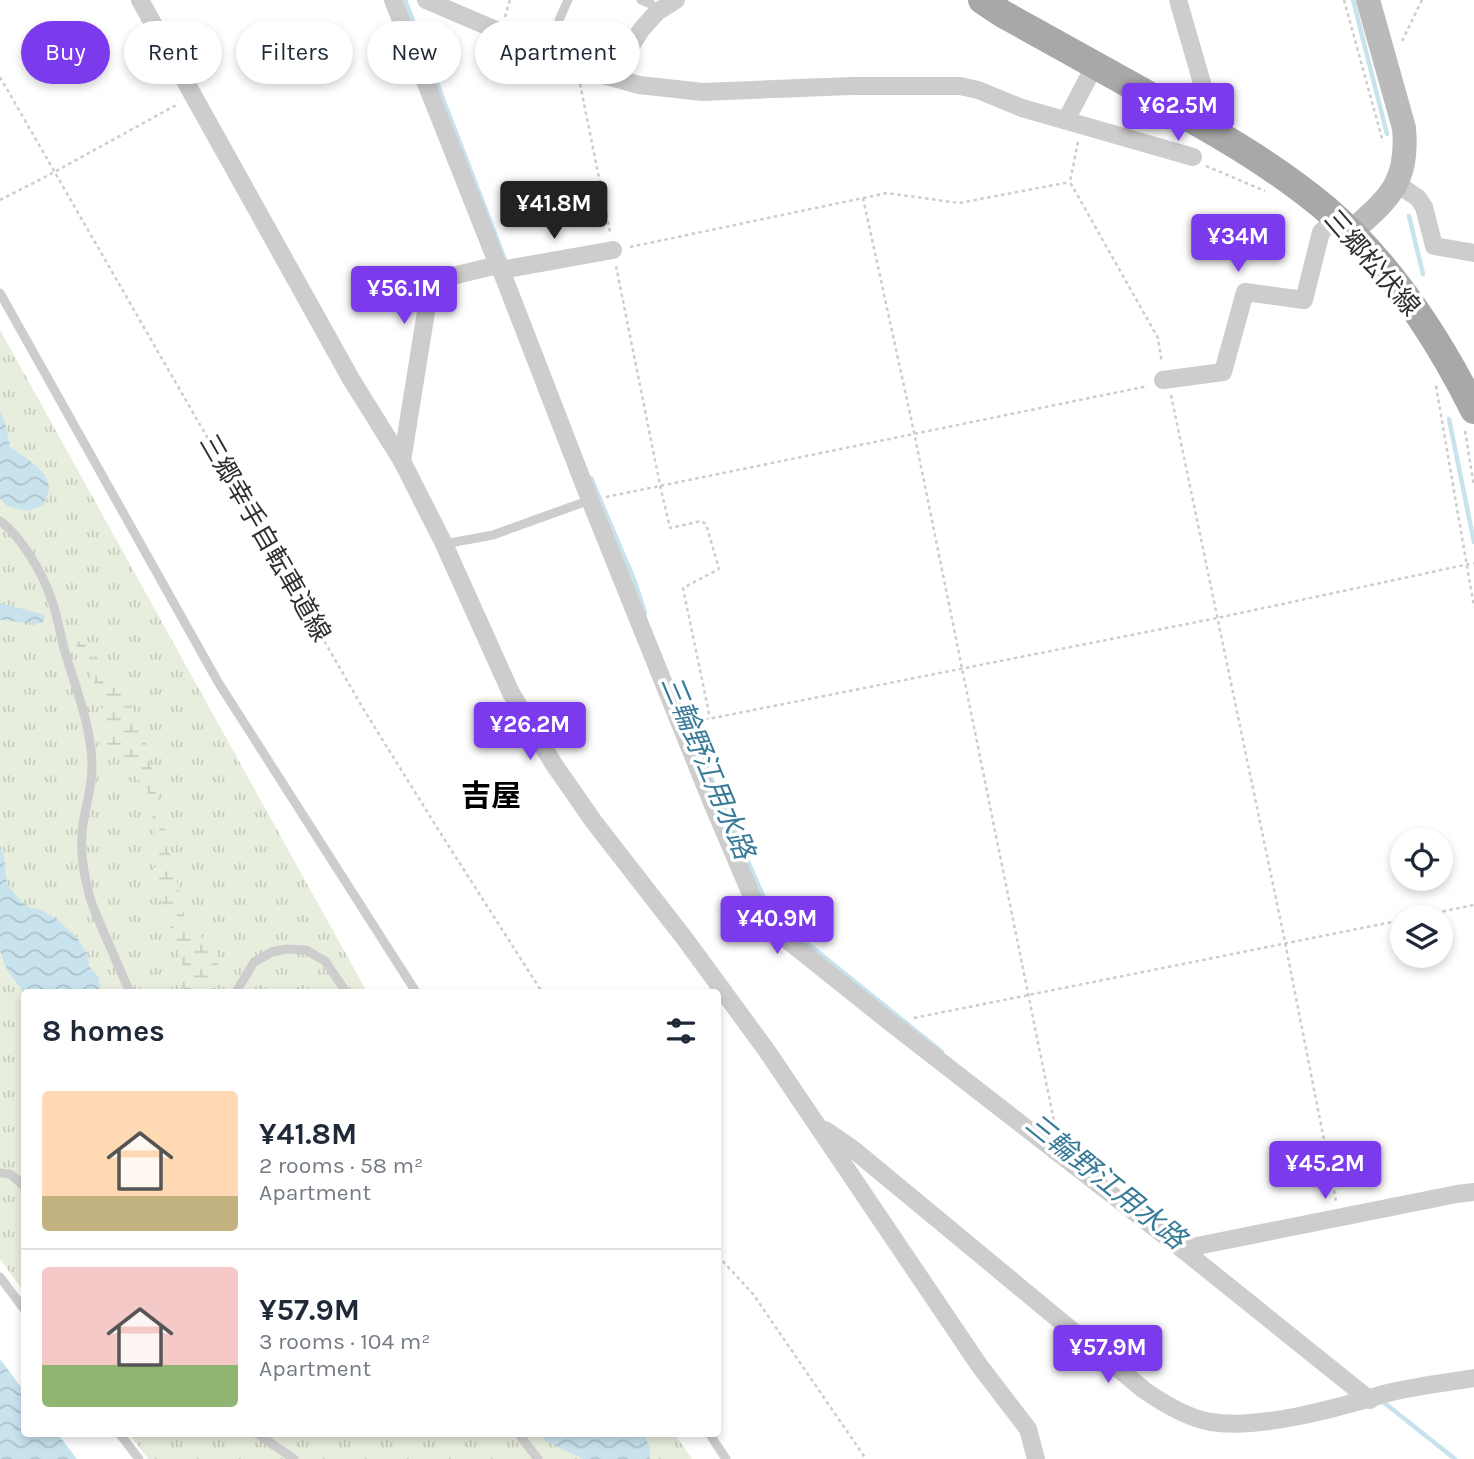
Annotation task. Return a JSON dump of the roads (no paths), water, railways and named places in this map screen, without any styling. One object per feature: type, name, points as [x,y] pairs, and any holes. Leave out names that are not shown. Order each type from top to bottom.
[{"type":"main road","name":"三郷松伏線","points":[[982,0],[1256,157],[1344,226],[1396,283],[1427,327],[1469,419]]},
{"type":"main road","points":[[1344,226],[1389,197],[1397,184],[1404,160],[1405,136],[1368,0]]},
{"type":"street","points":[[393,0],[590,500],[762,920],[1370,1400]]},
{"type":"street","points":[[426,0],[475,21]]},
{"type":"street","points":[[640,32],[657,12],[676,0]]},
{"type":"street","points":[[635,84],[704,92],[851,86],[960,86],[1194,161],[1202,83],[1178,0]]},
{"type":"street","points":[[144,2],[351,379],[402,461],[444,544],[511,692],[553,763],[767,1051],[979,1364],[1028,1429],[1036,1459]]},
{"type":"street","points":[[1074,123],[1095,65]]},
{"type":"street","points":[[1397,184],[1418,198],[1424,207],[1434,246],[1474,253]]},
{"type":"street","points":[[1165,380],[1223,372],[1245,292],[1304,300],[1321,232],[1344,226]]},
{"type":"street","points":[[402,461],[426,312],[431,290],[437,282],[498,268],[613,250]]},
{"type":"street","points":[[816,1124],[854,1150],[1144,1390],[1164,1404],[1188,1415],[1211,1422],[1244,1423],[1282,1419],[1370,1400],[1385,1394],[1474,1378]]},
{"type":"street","points":[[1182,1249],[1474,1192]]},
{"type":"lane","points":[[559,20],[568,0]]},
{"type":"lane","points":[[641,0],[651,4],[657,12]]},
{"type":"lane","points":[[0,293],[218,682],[414,989]]},
{"type":"lane","points":[[444,544],[493,535],[590,500]]},
{"type":"lane","points":[[0,521],[22,544],[56,614],[92,754],[91,788],[82,836],[89,894],[129,989]]},
{"type":"lane","points":[[238,989],[254,962],[272,952],[286,949],[306,950],[325,961],[344,989]]},
{"type":"lane","points":[[0,1172],[10,1174],[21,1183]]},
{"type":"lane","points":[[0,1277],[21,1305]]},
{"type":"lane","points":[[122,1437],[139,1459]]},
{"type":"lane","points":[[262,1437],[294,1459]]},
{"type":"lane","points":[[521,1437],[538,1459]]},
{"type":"lane","points":[[712,1437],[726,1459]]},
{"type":"water","points":[[0,411],[10,447],[41,470],[48,482],[49,491],[43,505],[28,511],[7,506],[0,498]]},
{"type":"water","points":[[0,603],[45,616],[43,622],[0,620]]},
{"type":"water","points":[[0,845],[7,884],[30,908],[39,909],[57,919],[78,939],[88,956],[89,966],[99,978],[100,989],[21,990],[0,952]]},
{"type":"water","points":[[0,1359],[21,1387],[21,1437],[60,1437],[77,1459],[0,1459]]},
{"type":"water","points":[[544,1437],[645,1437],[650,1448],[650,1459],[583,1459],[544,1440]]},
{"type":"waterway","name":"三輪野江用水路","points":[[405,0],[507,265]]},
{"type":"waterway","points":[[1353,0],[1387,134]]},
{"type":"waterway","points":[[1409,216],[1423,274]]},
{"type":"waterway","points":[[1449,419],[1474,542]]},
{"type":"waterway","name":"三輪野江用水路","points":[[591,478],[635,582],[645,613]]},
{"type":"waterway","name":"三輪野江用水路","points":[[705,764],[771,914],[942,1052]]},
{"type":"waterway","name":"三輪野江用水路","points":[[1382,1401],[1455,1459]]},
{"type":"district","name":"吉屋","points":[[491,796]]}]
